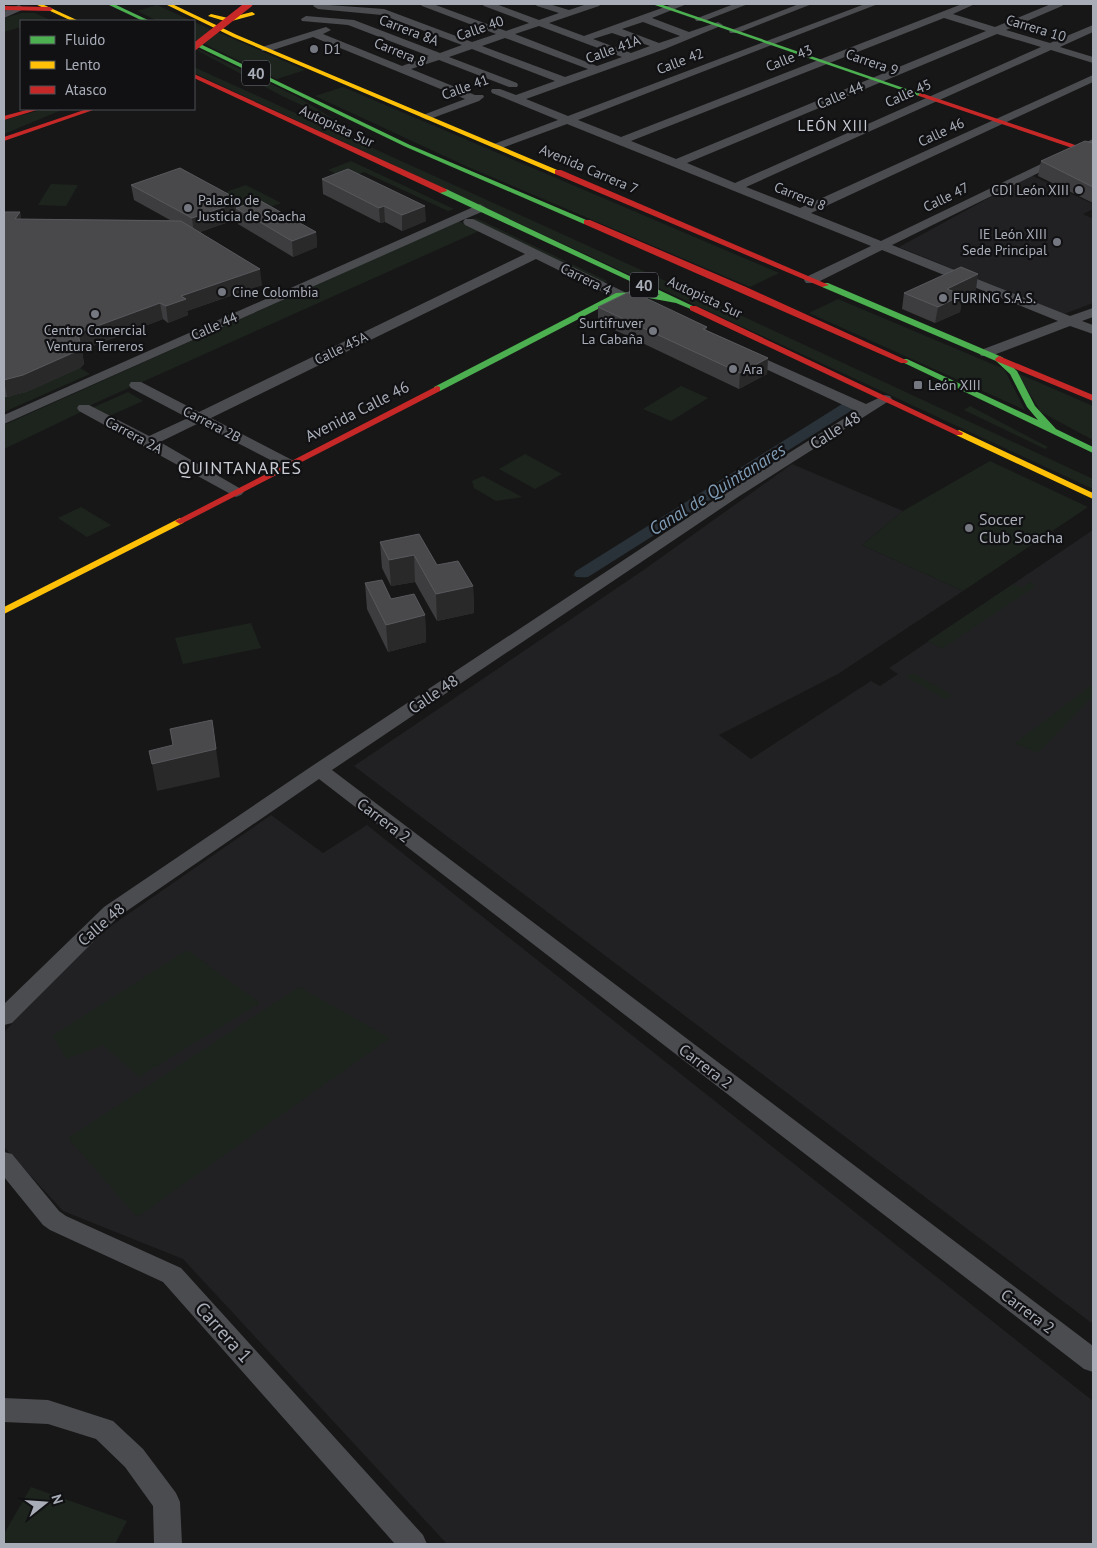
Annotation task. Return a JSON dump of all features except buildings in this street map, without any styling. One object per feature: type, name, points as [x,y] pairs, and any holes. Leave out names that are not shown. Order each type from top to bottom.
[{"type":"main road","points":[[38,4],[74,20]]},
{"type":"main road","points":[[110,4],[145,20]]},
{"type":"main road","name":"Avenida Carrera 7","points":[[168,4],[235,36],[1093,398]]},
{"type":"main road","points":[[195,44],[250,9],[262,4]]},
{"type":"main road","name":"Carrera 9","points":[[655,4],[1093,153]]},
{"type":"main road","points":[[203,7],[208,14],[220,19],[236,19],[250,9]]},
{"type":"main road","points":[[195,36],[225,7]]},
{"type":"main road","points":[[4,8],[50,9]]},
{"type":"main road","points":[[235,36],[236,31],[250,9]]},
{"type":"main road","name":"Autopista Sur","points":[[195,45],[408,146],[689,265],[1052,429],[1093,450]]},
{"type":"main road","name":"Autopista Sur","points":[[195,76],[1093,496]]},
{"type":"main road","points":[[195,86],[219,88]]},
{"type":"main road","points":[[4,111],[20,104]]},
{"type":"main road","points":[[4,118],[33,110]]},
{"type":"main road","points":[[4,139],[69,110]]},
{"type":"main road","points":[[4,139],[90,110]]},
{"type":"main road","points":[[619,295],[626,286],[624,276]]},
{"type":"main road","points":[[619,295],[644,295],[678,301]]},
{"type":"main road","name":"Avenida Calle 46","points":[[4,611],[619,295]]},
{"type":"main road","name":"Avenida Carrera 7","points":[[992,356],[1014,374],[1031,407],[1052,429]]},
{"type":"street","points":[[425,4],[597,69]]},
{"type":"street","points":[[487,4],[632,57]]},
{"type":"street","points":[[540,4],[568,13]]},
{"type":"street","name":"Calle 40","points":[[402,69],[596,4]]},
{"type":"street","points":[[585,39],[682,4]]},
{"type":"street","points":[[700,19],[743,4]]},
{"type":"street","points":[[734,30],[807,4]]},
{"type":"street","name":"Calle 42","points":[[498,146],[873,4]]},
{"type":"street","name":"Calle 43","points":[[621,141],[970,4]]},
{"type":"street","name":"Calle 44","points":[[677,163],[1059,4]]},
{"type":"street","points":[[286,42],[319,5],[384,12],[565,81]]},
{"type":"street","points":[[266,49],[400,6]]},
{"type":"street","points":[[4,15],[18,8]]},
{"type":"street","name":"Carrera 10","points":[[943,14],[1093,60]]},
{"type":"street","points":[[642,18],[690,36]]},
{"type":"street","points":[[306,19],[350,22]]},
{"type":"street","name":"Carrera 8A","points":[[350,22],[514,84]]},
{"type":"street","name":"Calle 41A","points":[[516,99],[718,25]]},
{"type":"street","name":"Calle 45","points":[[735,187],[1093,28]]},
{"type":"street","points":[[612,30],[661,47]]},
{"type":"street","name":"Carrera 8","points":[[314,34],[475,99]]},
{"type":"street","name":"Calle 46","points":[[800,213],[1093,78]]},
{"type":"street","name":"Calle 41","points":[[427,116],[514,84]]},
{"type":"street","name":"Carrera 8","points":[[496,91],[1093,330]]},
{"type":"street","name":"Calle 47","points":[[811,280],[1093,142]]},
{"type":"street","name":"Calle 44","points":[[4,420],[480,208]]},
{"type":"street","name":"Carrera 4","points":[[469,222],[650,310]]},
{"type":"street","name":"Calle 45A","points":[[148,442],[534,255]]},
{"type":"street","points":[[992,356],[1093,312]]},
{"type":"street","points":[[731,347],[867,410]]},
{"type":"street","name":"Carrera 2B","points":[[136,385],[289,464]]},
{"type":"street","name":"Calle 48","points":[[4,1017],[111,912],[319,770],[733,494],[885,399]]},
{"type":"street","name":"Carrera 2A","points":[[84,408],[236,492]]},
{"type":"street","name":"Carrera 2","points":[[319,770],[1093,1361]]},
{"type":"street","name":"Carrera 1","points":[[4,1161],[51,1218],[58,1223],[160,1268],[181,1284],[413,1544]]},
{"type":"street","points":[[4,1410],[48,1412],[104,1430],[134,1458],[166,1502],[168,1544]]},
{"type":"shaded area","points":[[157,5],[190,20],[156,20],[137,11]]},
{"type":"shaded area","points":[[22,13],[35,13],[50,20],[20,20],[20,27],[4,32],[4,18]]},
{"type":"shaded area","points":[[195,22],[305,70],[277,79],[195,39]]},
{"type":"shaded area","points":[[195,47],[298,97],[337,121],[284,97],[200,52]]},
{"type":"shaded area","points":[[195,67],[714,303],[1093,479],[1093,489],[195,73]]},
{"type":"shaded area","points":[[343,87],[779,273],[750,287],[468,167],[315,96]]},
{"type":"shaded area","points":[[40,110],[62,110],[4,134],[4,120]]},
{"type":"shaded area","points":[[351,161],[454,209],[448,211],[364,172],[347,179],[328,170]]},
{"type":"shaded area","name":"IE León XIII Sede Principal","points":[[1031,175],[1093,204],[1093,209],[1083,214],[1093,219],[1093,303],[1064,314],[899,247]]},
{"type":"shaded area","points":[[51,184],[78,185],[66,206],[38,205]]},
{"type":"shaded area","points":[[246,185],[281,203],[243,217],[209,198]]},
{"type":"shaded area","points":[[476,218],[607,281],[602,283],[470,220]]},
{"type":"shaded area","points":[[459,221],[479,231],[84,408],[81,412],[4,449],[4,425]]},
{"type":"shaded area","points":[[838,299],[1004,369],[1025,410],[809,313]]},
{"type":"shaded area","points":[[80,368],[90,374],[4,412],[4,397],[20,394]]},
{"type":"shaded area","points":[[1017,373],[1093,406],[1093,440],[1041,412]]},
{"type":"shaded area","points":[[681,386],[708,398],[671,421],[643,409]]},
{"type":"shaded area","points":[[128,392],[143,401],[107,417],[92,408]]},
{"type":"shaded area","points":[[847,401],[857,406],[585,578],[572,576],[641,533]]},
{"type":"shaded area","points":[[970,406],[1048,447],[1045,449],[964,410]]},
{"type":"shaded area","points":[[525,454],[562,474],[535,489],[499,469]]},
{"type":"shaded area","name":"Soccer Club Soacha","points":[[990,461],[1088,507],[963,591],[862,545],[903,511]]},
{"type":"shaded area","points":[[792,464],[903,511],[862,545],[963,591],[838,674],[719,735],[751,759],[871,681],[880,686],[898,674],[889,668],[1093,530],[1093,1324],[354,766],[645,569]]},
{"type":"shaded area","points":[[483,476],[522,497],[496,501],[474,488],[472,481]]},
{"type":"shaded area","points":[[81,507],[111,525],[87,537],[58,518]]},
{"type":"shaded area","points":[[1030,582],[1036,586],[942,649],[928,641],[1013,584],[1022,588]]},
{"type":"shaded area","points":[[251,623],[261,648],[183,664],[175,638]]},
{"type":"shaded area","points":[[913,673],[952,695],[946,700],[906,677]]},
{"type":"shaded area","points":[[1093,684],[1093,696],[1038,753],[1015,743]]},
{"type":"shaded area","points":[[271,815],[323,853],[367,825],[1093,1401],[1093,1544],[447,1544],[183,1259],[63,1211],[4,1147],[4,1032],[98,935]]},
{"type":"shaded area","points":[[187,950],[260,1003],[139,1077],[103,1045],[67,1059],[52,1036]]},
{"type":"shaded area","points":[[299,987],[390,1038],[137,1217],[68,1138]]},
{"type":"shaded area","points":[[31,1487],[127,1521],[115,1544],[4,1544],[4,1534]]},
{"type":"waterway","name":"Canal de Quintanares","points":[[582,574],[852,404]]},
{"type":"traffic: fast","points":[[110,4],[145,20]]},
{"type":"traffic: fast","points":[[655,4],[921,95]]},
{"type":"traffic: fast","points":[[195,43],[408,146],[587,222]]},
{"type":"traffic: fast","points":[[443,191],[693,308]]},
{"type":"traffic: fast","points":[[825,285],[999,359],[1014,373],[1031,407],[1052,429]]},
{"type":"traffic: fast","points":[[437,389],[619,295],[638,294],[678,301]]},
{"type":"traffic: fast","points":[[904,361],[997,403],[1093,450]]},
{"type":"traffic: slow","points":[[38,4],[74,20]]},
{"type":"traffic: slow","points":[[168,4],[235,36],[558,172]]},
{"type":"traffic: slow","points":[[211,16],[228,20],[252,14]]},
{"type":"traffic: slow","points":[[959,433],[1093,496]]},
{"type":"traffic: slow","points":[[4,611],[180,521]]},
{"type":"traffic: jam","points":[[195,46],[249,4]]},
{"type":"traffic: jam","points":[[4,8],[50,9]]},
{"type":"traffic: jam","points":[[195,76],[443,191]]},
{"type":"traffic: jam","points":[[921,95],[1093,153]]},
{"type":"traffic: jam","points":[[4,118],[33,110]]},
{"type":"traffic: jam","points":[[4,139],[90,110]]},
{"type":"traffic: jam","points":[[558,172],[825,285]]},
{"type":"traffic: jam","points":[[587,222],[904,361]]},
{"type":"traffic: jam","points":[[693,308],[959,433]]},
{"type":"traffic: jam","points":[[999,359],[1093,398]]},
{"type":"traffic: jam","points":[[180,521],[437,389]]},
{"type":"place","name":"D1","points":[[314,49]]},
{"type":"place","name":"CDI León XIII","points":[[1079,190]]},
{"type":"place","name":"Palacio de Justicia de Soacha","points":[[188,208]]},
{"type":"place","name":"IE León XIII Sede Principal","points":[[1057,242]]},
{"type":"place","name":"Cine Colombia","points":[[222,292]]},
{"type":"place","name":"FURING S.A.S.","points":[[943,298]]},
{"type":"place","name":"Centro Comercial Ventura Terreros","points":[[95,314]]},
{"type":"place","name":"Surtifruver La Cabaña","points":[[653,331]]},
{"type":"place","name":"Ara","points":[[733,369]]},
{"type":"place","name":"León XIII","points":[[918,385]]},
{"type":"place","name":"Soccer Club Soacha","points":[[969,528]]},
{"type":"district","name":"LEÓN XIII","points":[[833,125]]},
{"type":"district","name":"QUINTANARES","points":[[240,467]]}]
